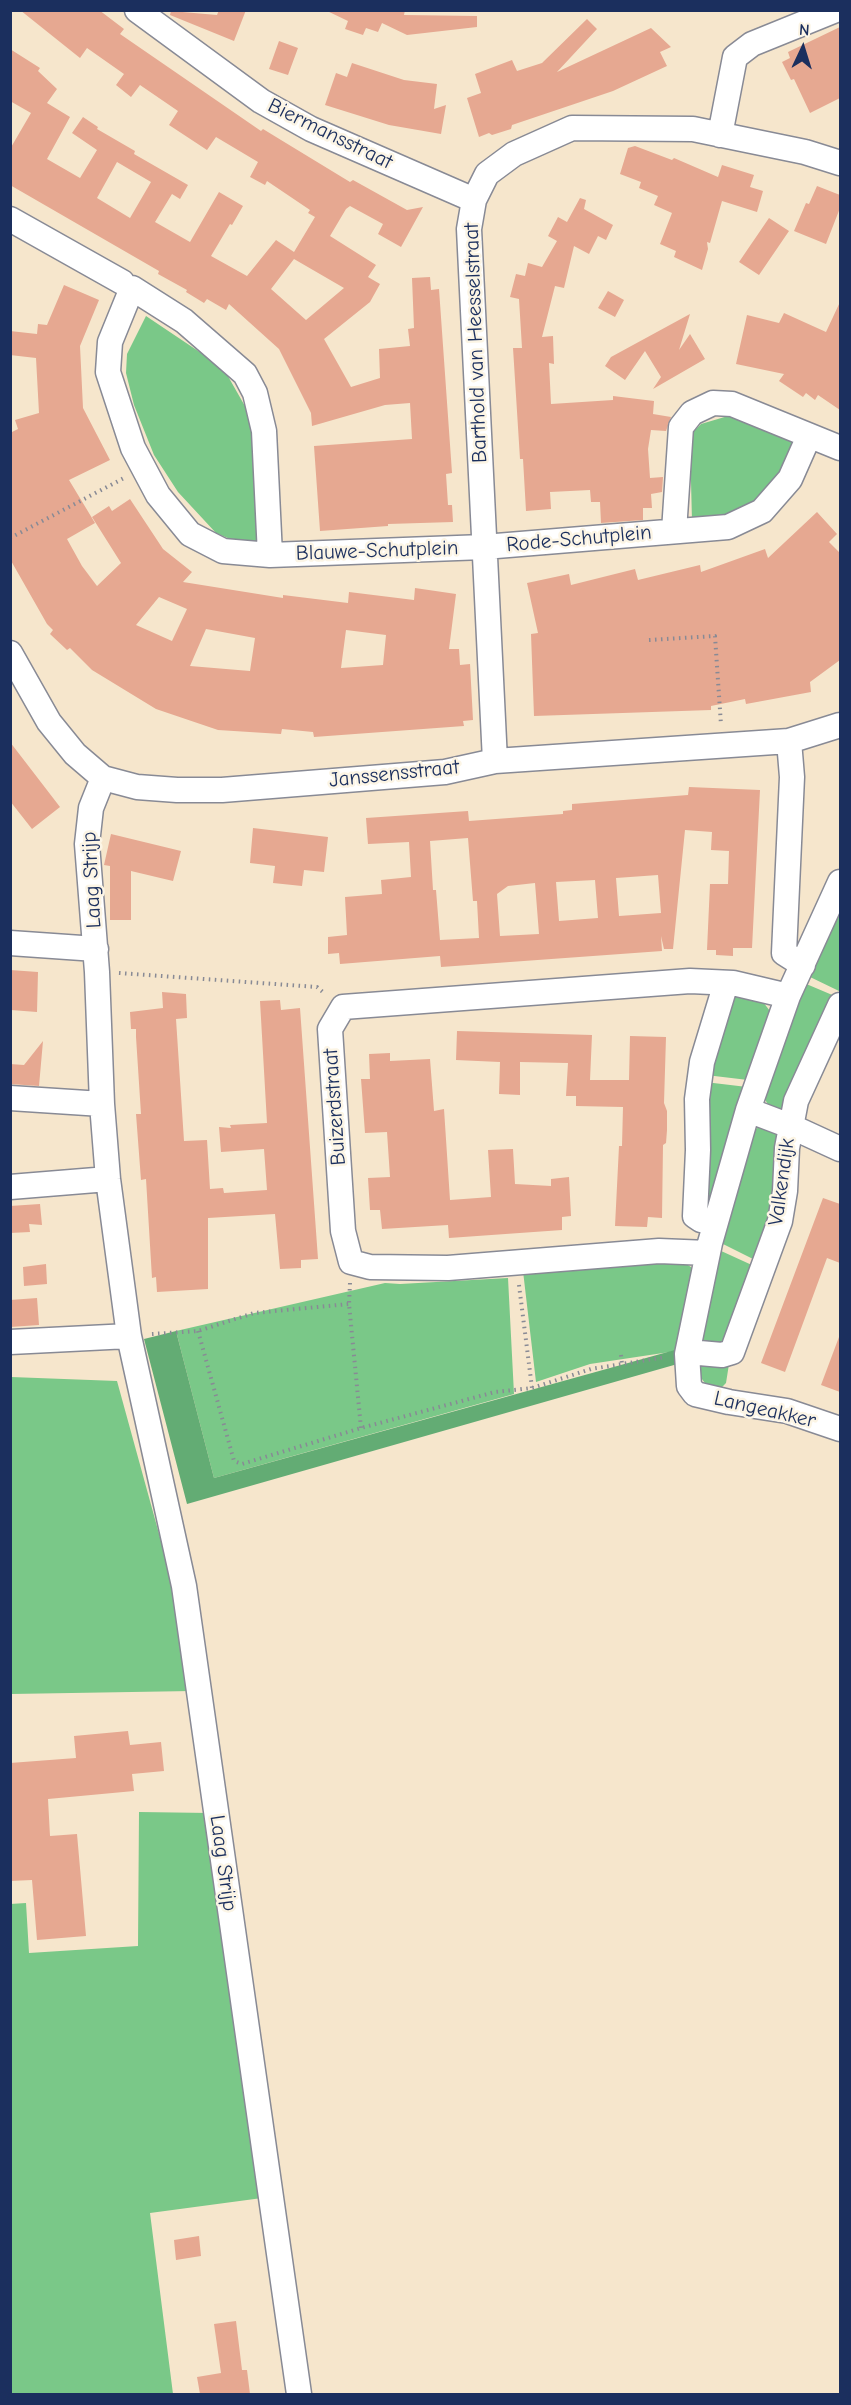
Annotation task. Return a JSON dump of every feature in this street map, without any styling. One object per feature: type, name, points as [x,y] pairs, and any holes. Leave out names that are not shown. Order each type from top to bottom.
[{"type":"street","name":"Biermansstraat","points":[[137,10],[261,101],[311,129],[474,200]]},
{"type":"street","points":[[720,135],[735,57],[752,44],[836,10]]},
{"type":"street","name":"Barthold van Heesselstraat","points":[[495,761],[470,229],[474,200],[487,174],[514,154],[572,128],[693,129],[805,152],[840,163]]},
{"type":"street","points":[[10,219],[122,282]]},
{"type":"street","name":"Blauwe-Schutplein","points":[[270,555],[264,431],[255,393],[245,374],[184,321],[132,288],[110,342],[108,372],[133,448],[158,495],[190,534],[224,551],[270,555],[484,547]]},
{"type":"street","name":"Rode-Schutplein","points":[[674,531],[681,427],[692,412],[713,403],[732,404],[840,448]]},
{"type":"street","name":"Rode-Schutplein","points":[[484,547],[728,527],[762,511],[790,479],[809,436]]},
{"type":"street","name":"Janssensstraat","points":[[10,653],[49,722],[75,754],[103,778],[137,787],[222,790],[445,772],[495,761],[789,741],[840,726]]},
{"type":"street","points":[[789,741],[792,777],[784,953],[803,965]]},
{"type":"street","name":"Laag Strijp","points":[[103,778],[91,808],[87,844],[97,960],[102,1104],[108,1179],[129,1336],[184,1586],[299,2394]]},
{"type":"street","points":[[687,1353],[715,1223],[748,1110],[788,996],[840,885]]},
{"type":"street","name":"Laag Strijp","points":[[10,943],[97,960]]},
{"type":"street","points":[[343,1007],[690,981],[726,983],[788,996]]},
{"type":"street","points":[[715,1223],[701,1220],[695,1215],[698,1150],[697,1099],[702,1062],[726,983]]},
{"type":"street","name":"Valkendijk","points":[[687,1353],[722,1355],[732,1352],[780,1221],[785,1191],[786,1148],[796,1101],[840,1005]]},
{"type":"street","name":"Buizerdstraat","points":[[343,1007],[330,1029],[343,1231],[351,1262],[370,1267],[448,1268],[659,1251],[708,1253]]},
{"type":"street","points":[[10,1098],[102,1104]]},
{"type":"street","points":[[748,1110],[840,1149]]},
{"type":"street","points":[[10,1187],[108,1179]]},
{"type":"street","points":[[10,1342],[129,1336]]},
{"type":"street","name":"Langeakker","points":[[687,1353],[689,1386],[695,1394],[787,1411],[840,1429]]},
{"type":"path","points":[[10,538],[143,467]]},
{"type":"path","points":[[649,640],[715,636],[723,744]]},
{"type":"path","points":[[97,960],[317,987],[343,1007]]},
{"type":"path","points":[[517,1264],[532,1388]]},
{"type":"path","points":[[129,1336],[198,1332],[254,1313],[349,1304],[361,1428]]},
{"type":"path","points":[[198,1332],[234,1461],[243,1464],[361,1428],[495,1392],[532,1388],[591,1369],[687,1353]]},
{"type":"path","points":[[621,1355],[621,1364]]},
{"type":"green space","points":[[146,316],[225,371],[254,422],[260,541],[237,542],[216,533],[178,492],[154,455],[134,405],[126,373],[127,354]]},
{"type":"green space","points":[[728,416],[738,417],[802,442],[788,471],[749,509],[725,518],[692,521],[690,442],[692,433],[701,424]]},
{"type":"green space","points":[[840,906],[840,988],[839,991],[808,976]]},
{"type":"green space","points":[[804,983],[837,997],[782,1113],[769,1106],[764,1098]]},
{"type":"green space","points":[[733,995],[763,1002],[770,1011],[770,1020],[748,1080],[706,1075]]},
{"type":"green space","points":[[705,1082],[747,1087],[709,1214],[705,1213]]},
{"type":"green space","points":[[761,1126],[782,1131],[777,1208],[757,1261],[721,1243],[754,1130]]},
{"type":"green space","points":[[719,1250],[754,1266],[725,1344],[701,1345]]},
{"type":"green space","points":[[664,1261],[683,1262],[691,1267],[696,1275],[683,1350],[590,1364],[536,1382],[523,1271]]},
{"type":"green space","points":[[508,1278],[514,1394],[214,1478],[176,1331],[385,1283]]},
{"type":"green space","points":[[176,1331],[214,1478],[682,1348],[681,1363],[187,1504],[144,1339]]},
{"type":"green space","points":[[700,1360],[729,1364],[726,1383],[720,1389],[707,1386],[699,1375]]},
{"type":"green space","points":[[11,1377],[117,1381],[175,1592],[192,1691],[11,1694]]},
{"type":"green space","points":[[139,1812],[210,1813],[262,2198],[150,2213],[173,2394],[11,2394],[10,1904],[26,1903],[29,1953],[138,1946]]},
{"type":"building","points":[[20,10],[99,10],[124,29],[120,34],[261,131],[263,129],[350,182],[353,180],[407,210],[423,207],[401,247],[378,234],[383,224],[350,206],[346,209],[330,236],[376,265],[368,277],[380,284],[370,302],[324,339],[351,387],[380,378],[379,349],[410,346],[408,329],[414,328],[412,278],[430,277],[431,290],[439,289],[452,473],[446,474],[448,505],[452,505],[453,522],[388,524],[388,526],[320,531],[314,446],[412,439],[410,403],[385,405],[312,426],[311,413],[279,349],[229,304],[226,310],[207,299],[204,303],[186,292],[187,290],[158,274],[159,271],[10,185],[10,149],[31,113],[10,101],[10,49],[40,68],[38,71],[57,89],[47,103],[70,117],[47,159],[80,178],[97,150],[72,133],[83,117],[98,127],[97,129],[135,151],[134,154],[188,185],[180,199],[172,194],[155,222],[190,242],[219,192],[243,206],[211,256],[247,276],[276,240],[294,252],[315,217],[308,213],[310,210],[267,181],[265,185],[250,177],[258,162],[216,137],[207,150],[169,125],[178,111],[140,85],[131,97],[116,85],[124,74],[87,48],[80,58]],"holes":[[[117,162],[151,182],[130,218],[97,198]],[[294,259],[344,288],[306,320],[271,289]]]},
{"type":"building","points":[[219,10],[246,10],[234,41],[170,15],[171,11],[217,15]]},
{"type":"building","points":[[325,10],[405,10],[404,15],[477,16],[477,27],[407,35],[382,23],[378,32],[366,28],[363,35],[345,29],[348,21]]},
{"type":"building","points":[[587,19],[597,29],[557,72],[651,28],[671,47],[660,52],[667,66],[613,91],[512,125],[511,129],[479,137],[467,98],[481,93],[475,74],[512,60],[517,71],[542,63]]},
{"type":"building","points":[[840,27],[840,98],[810,113],[794,79],[791,80],[782,62],[790,58],[788,52]]},
{"type":"building","points":[[279,41],[298,48],[288,75],[269,69]]},
{"type":"building","points":[[352,63],[404,80],[437,84],[434,109],[446,105],[441,134],[389,125],[325,105],[336,73],[347,77]]},
{"type":"building","points":[[635,146],[672,160],[674,158],[718,177],[722,165],[754,175],[750,187],[763,191],[757,212],[722,201],[710,243],[707,242],[708,249],[702,270],[674,257],[676,251],[660,244],[672,213],[654,205],[658,196],[639,188],[641,182],[620,174],[628,148]]},
{"type":"building","points":[[817,186],[840,195],[840,208],[826,244],[794,231],[806,203],[809,204]]},
{"type":"building","points":[[580,198],[586,200],[584,209],[613,225],[606,240],[598,236],[589,254],[574,246],[564,288],[555,286],[542,337],[553,336],[554,364],[549,363],[551,404],[613,400],[613,396],[654,401],[653,414],[671,417],[666,431],[651,430],[648,449],[650,478],[663,477],[662,492],[651,494],[652,508],[643,508],[643,520],[601,523],[600,502],[591,502],[590,490],[550,492],[551,509],[526,511],[523,459],[520,459],[513,348],[522,348],[519,299],[510,297],[516,274],[525,276],[528,263],[542,267],[557,241],[548,236],[558,217],[567,222]]},
{"type":"building","points":[[769,218],[789,231],[759,275],[739,262]]},
{"type":"building","points":[[64,285],[99,300],[80,346],[83,408],[110,460],[69,480],[95,523],[67,539],[82,566],[97,586],[121,563],[92,517],[109,506],[112,511],[130,499],[163,549],[192,572],[183,582],[283,598],[283,595],[348,603],[349,592],[414,600],[415,588],[456,594],[449,649],[459,649],[460,665],[470,664],[473,720],[463,721],[464,726],[314,737],[313,732],[282,729],[281,734],[218,730],[156,709],[92,670],[70,648],[67,650],[50,634],[53,630],[47,624],[10,559],[10,433],[18,429],[15,420],[39,413],[36,358],[10,355],[10,331],[37,334],[38,324],[47,325]],"holes":[[[159,597],[187,609],[172,641],[136,625]],[[206,629],[255,638],[250,671],[190,666]],[[346,630],[386,635],[383,665],[341,668]]]},
{"type":"building","points":[[608,291],[624,300],[615,317],[598,308]]},
{"type":"building","points":[[840,302],[840,410],[818,395],[815,400],[806,393],[803,397],[779,381],[784,374],[736,364],[747,315],[779,323],[784,313],[826,332]]},
{"type":"building","points":[[690,314],[679,350],[690,334],[705,359],[653,389],[661,377],[645,351],[625,380],[605,366],[611,357]]},
{"type":"building","points":[[817,512],[837,534],[829,542],[839,552],[840,660],[810,682],[811,692],[746,704],[745,699],[711,706],[711,710],[534,716],[531,634],[538,633],[527,583],[569,574],[571,585],[635,569],[638,580],[700,565],[701,572],[765,549],[768,558]]},
{"type":"building","points":[[10,742],[60,807],[32,829],[10,801]]},
{"type":"building","points":[[689,787],[760,790],[752,948],[733,948],[733,956],[716,955],[716,950],[707,950],[710,884],[728,884],[729,851],[711,850],[712,832],[685,830],[673,949],[664,949],[661,936],[662,951],[441,967],[440,956],[340,964],[339,953],[328,954],[328,937],[347,935],[345,897],[382,894],[381,880],[411,877],[409,842],[368,844],[366,818],[468,811],[469,821],[563,814],[563,811],[572,810],[572,804],[688,795]],"holes":[[[468,838],[473,901],[477,901],[479,938],[440,940],[436,890],[433,890],[430,841]],[[658,875],[661,913],[619,916],[616,878]],[[595,880],[598,918],[559,921],[556,882]],[[535,883],[539,934],[500,936],[497,894],[508,886]]]},
{"type":"building","points":[[253,828],[328,837],[324,872],[304,870],[302,886],[273,883],[275,866],[250,863]]},
{"type":"building","points":[[111,834],[181,851],[173,881],[131,871],[131,920],[110,920],[110,866],[104,865]]},
{"type":"building","points":[[10,970],[38,972],[37,1012],[11,1010]]},
{"type":"building","points":[[162,992],[186,994],[187,1018],[176,1019],[184,1141],[207,1140],[210,1189],[223,1188],[224,1193],[267,1190],[264,1149],[221,1152],[219,1127],[231,1128],[230,1125],[267,1123],[260,1001],[280,1000],[281,1010],[300,1008],[318,1259],[301,1260],[301,1268],[280,1269],[275,1214],[208,1218],[208,1289],[157,1292],[156,1277],[152,1278],[146,1179],[141,1180],[136,1114],[141,1114],[136,1029],[131,1029],[130,1012],[163,1008]]},
{"type":"building","points":[[457,1031],[592,1035],[590,1080],[629,1080],[630,1036],[666,1037],[664,1103],[667,1111],[667,1130],[666,1143],[663,1145],[662,1218],[648,1217],[647,1227],[615,1226],[623,1107],[576,1106],[576,1096],[566,1096],[568,1063],[520,1062],[520,1095],[499,1094],[500,1062],[456,1060]]},
{"type":"building","points":[[43,1041],[39,1086],[10,1084],[10,1064],[24,1065]]},
{"type":"building","points":[[390,1053],[390,1061],[430,1059],[434,1111],[444,1109],[450,1200],[491,1197],[488,1150],[513,1149],[515,1184],[551,1186],[551,1179],[569,1177],[571,1216],[562,1217],[562,1230],[449,1238],[448,1225],[382,1229],[380,1210],[370,1210],[368,1178],[390,1177],[387,1132],[365,1133],[361,1079],[370,1079],[369,1054]]},
{"type":"building","points":[[823,1198],[840,1204],[840,1263],[827,1258],[785,1372],[761,1363]]},
{"type":"building","points":[[40,1204],[42,1225],[29,1224],[30,1232],[10,1233],[10,1206]]},
{"type":"building","points":[[46,1264],[47,1284],[24,1286],[23,1267]]},
{"type":"building","points":[[37,1298],[39,1325],[10,1327],[10,1300]]},
{"type":"building","points":[[840,1337],[840,1392],[821,1385]]},
{"type":"building","points":[[128,1731],[130,1745],[161,1742],[164,1771],[132,1774],[134,1791],[48,1799],[50,1836],[77,1834],[86,1936],[37,1940],[32,1880],[10,1881],[10,1763],[76,1758],[74,1736]]},
{"type":"building","points":[[199,2236],[201,2256],[176,2260],[174,2240]]},
{"type":"building","points":[[236,2321],[242,2370],[247,2370],[250,2394],[200,2394],[197,2377],[221,2373],[214,2324]]}]
